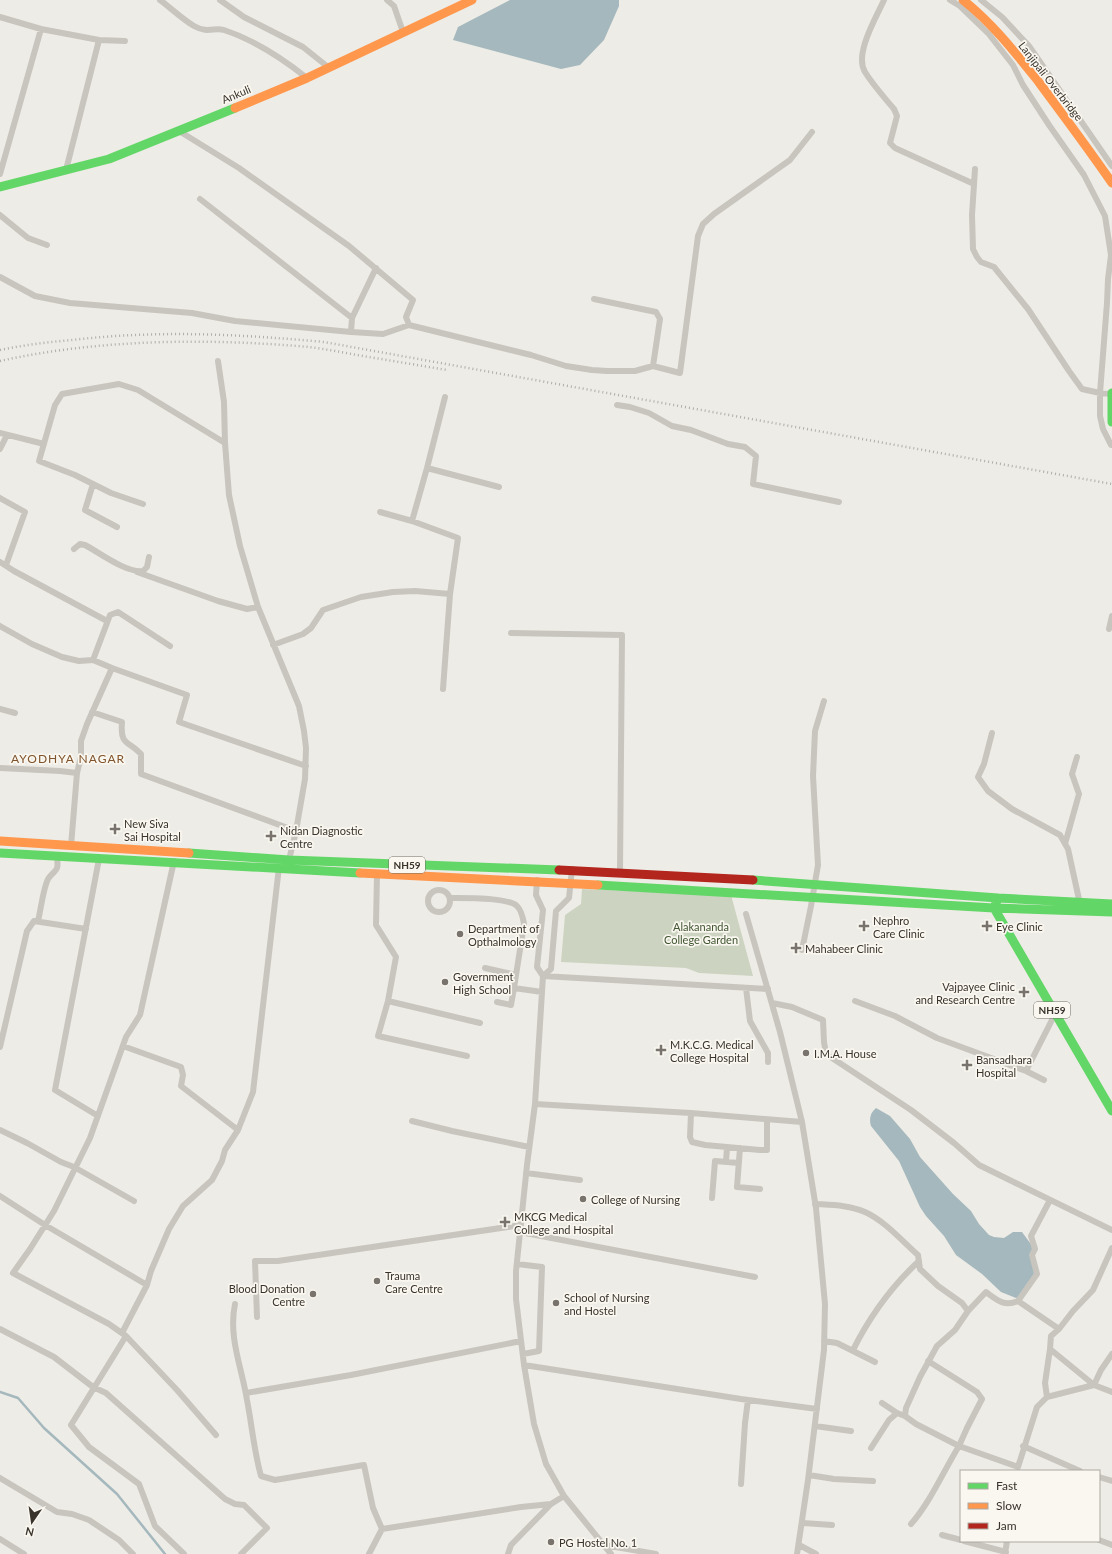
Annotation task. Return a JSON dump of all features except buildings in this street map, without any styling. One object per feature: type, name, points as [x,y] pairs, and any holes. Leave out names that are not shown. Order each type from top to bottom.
[{"type":"main road","name":"Ankuli","points":[[0,187],[109,159],[180,131],[306,78],[472,0]]},
{"type":"main road","name":"Lanjipali Overbridge","points":[[963,0],[983,16],[1015,52],[1070,123],[1112,183]]},
{"type":"main road","points":[[1112,393],[1112,422]]},
{"type":"main road","name":"NH59","points":[[0,841],[279,860],[572,869],[736,878],[998,898]]},
{"type":"main road","points":[[0,853],[174,864],[571,882],[994,908],[1081,907],[1112,904]]},
{"type":"main road","points":[[994,908],[998,898],[1112,912]]},
{"type":"main road","name":"NH59","points":[[994,908],[1112,1110]]},
{"type":"street","points":[[160,0],[194,26],[206,31],[222,29],[248,39],[293,66],[306,78]]},
{"type":"street","points":[[220,0],[244,17],[303,47],[328,67]]},
{"type":"street","points":[[386,0],[394,6],[403,32]]},
{"type":"street","points":[[884,0],[866,38],[861,62],[864,72],[894,109],[897,116],[890,143],[895,148],[974,184]]},
{"type":"street","points":[[950,0],[960,6],[988,33],[1013,65],[1023,85],[1048,125],[1084,175],[1105,216],[1111,255],[1100,393],[1100,416],[1103,429],[1112,445]]},
{"type":"street","points":[[981,0],[1002,17],[1029,46],[1112,166]]},
{"type":"street","points":[[0,17],[41,29],[99,40],[125,41]]},
{"type":"street","points":[[0,174],[41,29]]},
{"type":"street","points":[[66,170],[99,40]]},
{"type":"street","points":[[180,131],[239,168],[349,246],[414,300],[406,318],[408,325]]},
{"type":"street","points":[[0,277],[35,296],[70,303],[192,313],[235,321],[351,332],[384,334],[408,325],[531,355],[566,366],[592,370],[635,371],[653,366],[680,373],[698,236],[703,224],[714,214],[790,160],[812,132]]},
{"type":"street","points":[[975,169],[973,249],[977,256],[981,262],[994,267],[1028,310],[1082,389],[1100,393],[1112,393]]},
{"type":"street","points":[[200,199],[352,318]]},
{"type":"street","points":[[0,215],[28,238],[47,245]]},
{"type":"street","points":[[351,332],[352,318],[376,268]]},
{"type":"street","points":[[594,299],[656,312],[660,319],[653,366]]},
{"type":"street","points":[[218,361],[224,402],[225,443],[229,495],[240,546],[258,607],[299,706],[304,731],[306,766],[302,800],[290,860],[295,870]]},
{"type":"street","points":[[143,504],[111,493],[75,475],[39,461],[55,405],[62,394],[119,384],[138,390],[225,443]]},
{"type":"street","points":[[412,521],[445,397]]},
{"type":"street","points":[[617,405],[630,407],[649,413],[672,426],[691,430],[728,444],[745,447],[756,456],[753,484],[839,502]]},
{"type":"street","points":[[0,449],[3,434],[44,444]]},
{"type":"street","points":[[427,468],[499,487]]},
{"type":"street","points":[[93,484],[84,510],[117,527]]},
{"type":"street","points":[[0,498],[25,512],[6,565]]},
{"type":"street","points":[[380,512],[412,521],[458,538],[450,594],[443,689]]},
{"type":"street","points":[[74,549],[80,544],[85,545],[131,570],[218,601],[246,609],[258,607]]},
{"type":"street","points":[[137,572],[144,571],[147,567],[149,557]]},
{"type":"street","points":[[0,562],[107,621]]},
{"type":"street","points":[[273,644],[303,634],[311,628],[323,610],[361,597],[408,591],[450,594]]},
{"type":"street","points":[[93,660],[110,615],[118,612],[170,646]]},
{"type":"street","points":[[1109,629],[1112,616]]},
{"type":"street","points":[[0,626],[32,644],[62,657],[79,661],[93,660],[187,695],[178,722],[306,766]]},
{"type":"street","points":[[511,633],[622,635],[620,872]]},
{"type":"street","points":[[71,846],[77,773],[81,757],[81,741],[92,712],[112,668]]},
{"type":"street","points":[[802,950],[818,865],[813,776],[815,731],[824,701]]},
{"type":"street","points":[[0,709],[15,713]]},
{"type":"street","points":[[92,712],[122,722],[121,735],[127,744],[136,748],[141,754],[142,774],[296,831]]},
{"type":"street","points":[[992,733],[984,764],[978,777],[988,791],[1012,809],[1060,836],[1068,849],[1081,907]]},
{"type":"street","points":[[1065,844],[1079,794],[1072,774],[1077,757]]},
{"type":"street","points":[[0,768],[77,773]]},
{"type":"street","points":[[174,853],[174,864],[140,1015],[126,1037],[90,1138],[74,1166],[54,1211],[12,1273],[109,1324],[124,1334],[177,1390],[216,1435]]},
{"type":"street","points":[[38,921],[48,879],[58,866],[57,857]]},
{"type":"street","points":[[98,1116],[55,1090],[99,859]]},
{"type":"street","points":[[184,1554],[155,1526],[139,1484],[89,1447],[71,1425],[124,1334],[147,1285],[151,1271],[169,1230],[183,1206],[212,1180],[222,1161],[225,1150],[238,1130],[253,1092],[279,860]]},
{"type":"street","points":[[538,868],[536,895],[543,910],[538,967],[543,976],[535,1104],[520,1232],[516,1298],[524,1366],[534,1424],[546,1464],[564,1496],[611,1554]]},
{"type":"street","points":[[543,976],[551,969],[556,911],[569,898],[572,869]]},
{"type":"street","points":[[377,874],[376,925],[396,957],[388,1001],[378,1036],[467,1056]]},
{"type":"street","points":[[736,878],[740,892]]},
{"type":"street","points":[[450,898],[480,898],[507,901],[517,906],[522,915],[524,924],[511,1005],[497,1002]]},
{"type":"street","points":[[746,914],[772,1003],[802,1122],[816,1204],[825,1304],[824,1341],[817,1409],[800,1545],[797,1554]]},
{"type":"street","points":[[1,1043],[27,931],[34,921],[86,930]]},
{"type":"street","points":[[485,968],[516,975]]},
{"type":"street","points":[[543,976],[768,989]]},
{"type":"street","points":[[514,988],[542,992]]},
{"type":"street","points":[[746,988],[750,1021],[768,1053],[768,1062]]},
{"type":"street","points":[[388,1001],[480,1023]]},
{"type":"street","points":[[855,1001],[895,1016],[937,1038],[1044,1080]]},
{"type":"street","points":[[772,1003],[792,1006],[823,1020],[826,1054],[911,1110],[954,1143],[979,1165],[1112,1230]]},
{"type":"street","points":[[1026,1072],[1055,1014]]},
{"type":"street","points":[[123,1046],[181,1067],[183,1075],[181,1086],[238,1130]]},
{"type":"street","points":[[535,1104],[691,1113],[802,1122]]},
{"type":"street","points":[[691,1113],[690,1137],[692,1142],[697,1144],[727,1147],[767,1150],[767,1120]]},
{"type":"street","points":[[412,1121],[452,1132],[529,1147]]},
{"type":"street","points":[[0,1130],[27,1142],[61,1162],[74,1166],[134,1200]]},
{"type":"street","points":[[726,1162],[727,1147]]},
{"type":"street","points":[[740,1148],[738,1187],[760,1189]]},
{"type":"street","points":[[712,1198],[715,1161],[739,1163]]},
{"type":"street","points":[[526,1173],[580,1180]]},
{"type":"street","points":[[0,1196],[45,1225],[147,1285]]},
{"type":"street","points":[[905,1416],[906,1408],[928,1361],[937,1346],[955,1330],[968,1311],[986,1292],[1000,1301],[1010,1304],[1018,1301],[1038,1274],[1032,1255],[1035,1249],[1031,1236],[1050,1200]]},
{"type":"street","points":[[816,1204],[851,1208],[865,1212],[883,1224],[918,1255],[920,1268],[938,1286],[962,1303],[968,1311]]},
{"type":"street","points":[[257,1317],[255,1261],[278,1261],[521,1225]]},
{"type":"street","points":[[520,1232],[755,1277]]},
{"type":"street","points":[[1047,1397],[1045,1383],[1051,1336],[1093,1290],[1112,1248]]},
{"type":"street","points":[[853,1350],[865,1328],[904,1275],[919,1261]]},
{"type":"street","points":[[517,1264],[542,1267],[539,1351],[523,1354]]},
{"type":"street","points":[[1018,1301],[1059,1329]]},
{"type":"street","points":[[235,1304],[233,1318],[235,1351],[246,1393],[256,1458],[261,1476],[275,1480],[364,1465],[373,1508],[382,1529]]},
{"type":"street","points":[[0,1328],[54,1357],[93,1387],[106,1393],[225,1499],[235,1504],[244,1505],[267,1528],[241,1554]]},
{"type":"street","points":[[246,1393],[351,1375],[521,1341]]},
{"type":"street","points":[[824,1341],[837,1343],[875,1362]]},
{"type":"street","points":[[1050,1349],[1094,1386],[1112,1392]]},
{"type":"street","points":[[1094,1386],[1101,1370],[1112,1354]]},
{"type":"street","points":[[911,1524],[931,1497],[959,1446],[982,1399],[977,1392],[928,1361]]},
{"type":"street","points":[[524,1366],[817,1409]]},
{"type":"street","points":[[882,1403],[916,1424],[959,1446],[1017,1469],[1023,1446],[1037,1407],[1047,1397],[1094,1386]]},
{"type":"street","points":[[741,1484],[748,1400]]},
{"type":"street","points":[[871,1448],[889,1420],[897,1413]]},
{"type":"street","points":[[815,1426],[851,1431]]},
{"type":"street","points":[[1023,1446],[1078,1470]]},
{"type":"street","points":[[809,1475],[834,1479],[873,1481]]},
{"type":"street","points":[[1100,1477],[1112,1481]]},
{"type":"street","points":[[0,1478],[57,1512],[72,1514],[89,1520],[119,1540],[133,1554]]},
{"type":"street","points":[[508,1554],[512,1545],[551,1504],[564,1496]]},
{"type":"street","points":[[382,1529],[521,1507],[551,1504]]},
{"type":"street","points":[[802,1523],[832,1525]]},
{"type":"street","points":[[369,1554],[382,1529]]},
{"type":"street","points":[[942,1535],[960,1540]]},
{"type":"street","points":[[0,1539],[24,1554]]},
{"type":"street","points":[[1100,1540],[1112,1545]]},
{"type":"street","points":[[968,1542],[1006,1553],[1007,1542]]},
{"type":"street","points":[[604,1545],[656,1554]]},
{"type":"street","points":[[800,1545],[816,1554]]},
{"type":"green space","name":"Alakananda College Garden","points":[[582,889],[731,895],[753,976],[699,973],[686,968],[561,962],[565,915],[581,904]]},
{"type":"shaded area","points":[[510,0],[619,0],[619,6],[604,40],[580,65],[561,69],[453,40],[458,27]]},
{"type":"shaded area","points":[[876,1108],[890,1116],[910,1139],[920,1157],[953,1194],[971,1211],[979,1224],[989,1235],[1004,1238],[1013,1232],[1022,1232],[1033,1247],[1035,1276],[1021,1296],[1016,1298],[1001,1292],[982,1274],[956,1255],[944,1236],[920,1207],[899,1161],[871,1126],[870,1116]]},
{"type":"waterway","points":[[0,1392],[18,1398],[44,1428],[117,1494],[165,1554]]},
{"type":"railway","points":[[0,350],[45,343],[104,337],[167,334],[229,335],[324,342],[1112,484]]},
{"type":"railway","points":[[0,361],[76,348],[154,342],[232,342],[309,347],[447,370]]},
{"type":"traffic: fast","points":[[0,187],[109,159],[235,108]]},
{"type":"traffic: fast","points":[[1112,393],[1112,422]]},
{"type":"traffic: fast","points":[[0,853],[360,873]]},
{"type":"traffic: fast","points":[[189,853],[289,860],[559,870]]},
{"type":"traffic: fast","points":[[753,880],[998,898],[994,908]]},
{"type":"traffic: fast","points":[[598,885],[994,908]]},
{"type":"traffic: fast","points":[[998,898],[1112,904]]},
{"type":"traffic: fast","points":[[994,908],[1112,912]]},
{"type":"traffic: fast","points":[[994,908],[1112,1111]]},
{"type":"traffic: slow","points":[[235,108],[307,78],[472,0]]},
{"type":"traffic: slow","points":[[963,0],[1003,38],[1038,81],[1112,183]]},
{"type":"traffic: slow","points":[[0,841],[189,853]]},
{"type":"traffic: slow","points":[[360,873],[598,885]]},
{"type":"traffic: jam","points":[[559,870],[753,880]]},
{"type":"place","name":"New Siva Sai Hospital","points":[[115,829]]},
{"type":"place","name":"Nidan Diagnostic Centre","points":[[271,836]]},
{"type":"place","name":"Nephro Care Clinic","points":[[864,926]]},
{"type":"place","name":"Eye Clinic","points":[[987,926]]},
{"type":"place","name":"Department of Opthalmology","points":[[460,934]]},
{"type":"place","name":"Mahabeer Clinic","points":[[796,948]]},
{"type":"place","name":"Government High School","points":[[445,982]]},
{"type":"place","name":"Vajpayee Clinic and Research Centre","points":[[1024,992]]},
{"type":"place","name":"M.K.C.G. Medical College Hospital","points":[[661,1050]]},
{"type":"place","name":"I.M.A. House","points":[[806,1053]]},
{"type":"place","name":"Bansadhara Hospital","points":[[967,1065]]},
{"type":"place","name":"College of Nursing","points":[[583,1199]]},
{"type":"place","name":"MKCG Medical College and Hospital","points":[[505,1222]]},
{"type":"place","name":"Trauma Care Centre","points":[[377,1281]]},
{"type":"place","name":"Blood Donation Centre","points":[[313,1294]]},
{"type":"place","name":"School of Nursing and Hostel","points":[[556,1303]]},
{"type":"place","name":"PG Hostel No. 1","points":[[551,1542]]},
{"type":"district","name":"AYODHYA NAGAR","points":[[68,758]]}]
